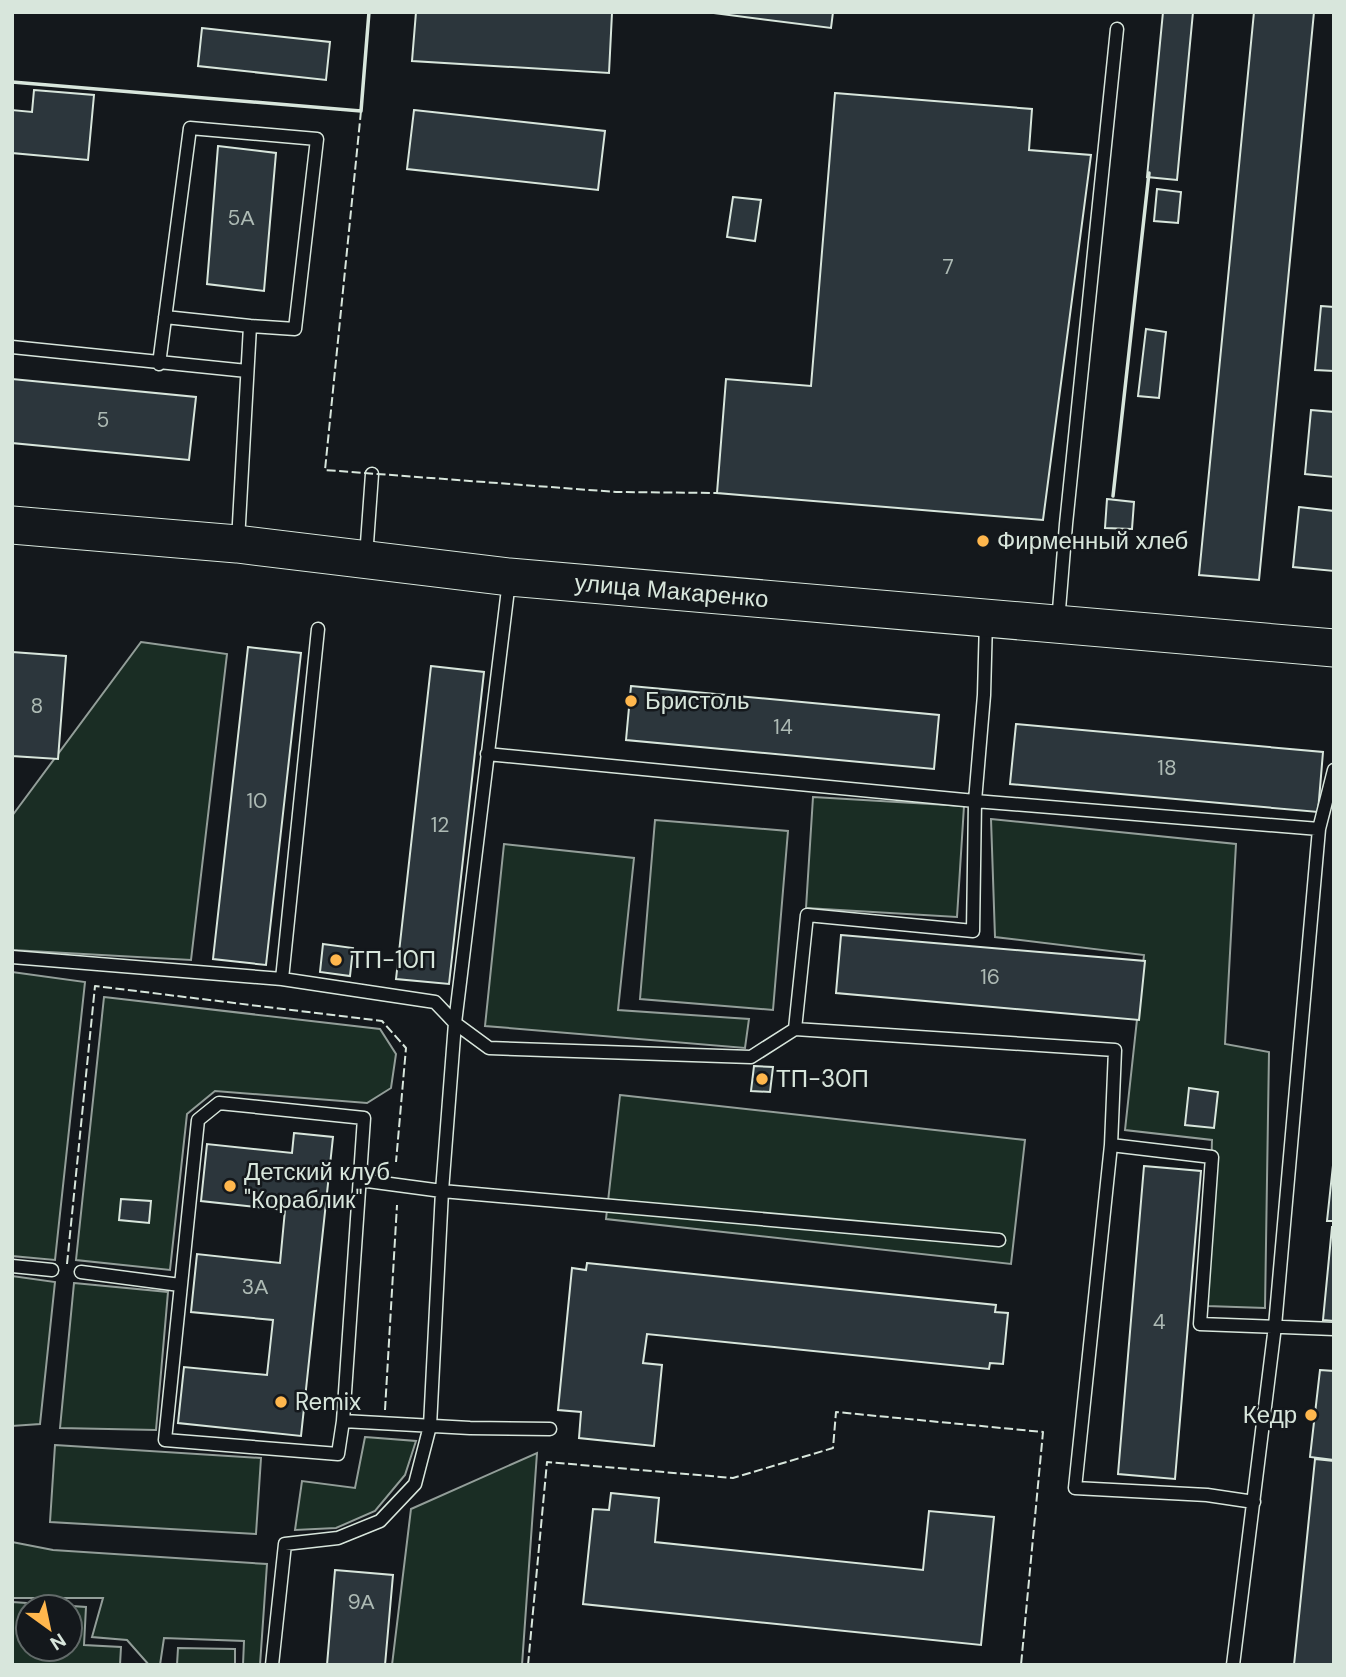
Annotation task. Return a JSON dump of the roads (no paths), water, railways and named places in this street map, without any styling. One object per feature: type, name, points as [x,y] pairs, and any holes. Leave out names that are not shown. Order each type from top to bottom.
[{"type":"street","name":"улица Макаренко","points":[[12,524],[237,544],[509,577],[1334,648]]},
{"type":"lane","points":[[1058,623],[1117,29]]},
{"type":"lane","points":[[159,364],[165,317],[190,128],[317,139],[295,329],[165,317]]},
{"type":"lane","points":[[237,544],[250,326]]},
{"type":"lane","points":[[12,347],[247,372]]},
{"type":"lane","points":[[366,561],[372,474]]},
{"type":"lane","points":[[272,1665],[285,1544],[338,1538],[380,1521],[415,1484],[430,1426],[442,1191],[455,1023],[509,577]]},
{"type":"lane","points":[[795,1029],[807,915],[973,931],[975,801],[984,695],[986,619]]},
{"type":"lane","points":[[282,979],[318,629]]},
{"type":"lane","points":[[487,754],[975,801],[1319,829]]},
{"type":"lane","points":[[1233,1665],[1275,1326],[1319,829],[1334,770]]},
{"type":"lane","points":[[12,957],[282,979],[435,1002],[455,1023],[489,1048],[751,1057],[795,1029],[1115,1050],[1111,1145],[1075,1488],[1207,1495],[1254,1502]]},
{"type":"lane","points":[[219,1103],[364,1118],[343,1421],[338,1454],[165,1440],[180,1285],[198,1120],[219,1103]]},
{"type":"lane","points":[[1111,1145],[1212,1157],[1200,1324],[1334,1329]]},
{"type":"lane","points":[[360,1180],[442,1191],[999,1240]]},
{"type":"lane","points":[[12,1266],[52,1270]]},
{"type":"lane","points":[[81,1272],[180,1285]]},
{"type":"lane","points":[[343,1421],[550,1429]]},
{"type":"place","name":"Фирменный хлеб","points":[[983,541]]},
{"type":"place","name":"Бристоль","points":[[631,701]]},
{"type":"place","name":"ТП-10П","points":[[336,960]]},
{"type":"place","name":"ТП-30П","points":[[762,1079]]},
{"type":"place","name":"Детский клуб \"Кораблик\"","points":[[230,1186]]},
{"type":"place","name":"Remix","points":[[281,1402]]},
{"type":"place","name":"Кедр","points":[[1311,1415]]}]
